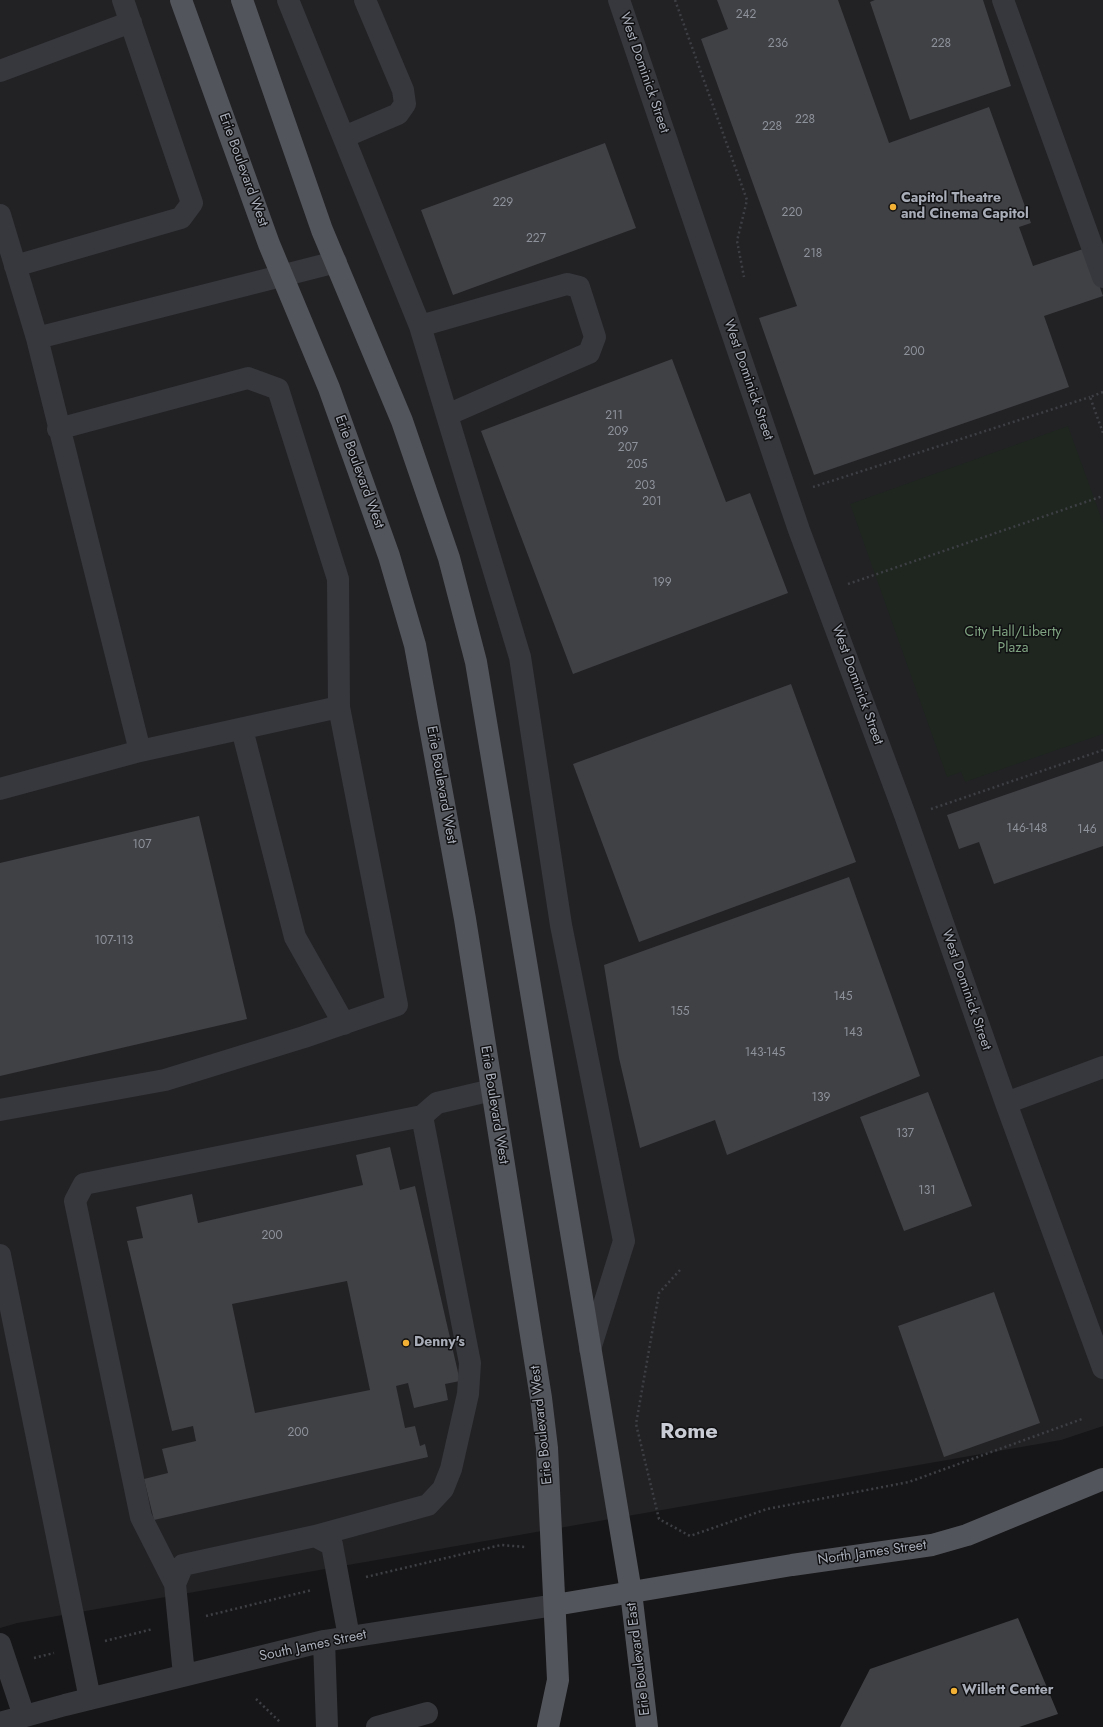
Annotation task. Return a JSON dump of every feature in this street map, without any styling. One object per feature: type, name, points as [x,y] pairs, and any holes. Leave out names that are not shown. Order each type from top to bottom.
[{"type":"main road","name":"Erie Boulevard West","points":[[181,0],[269,244],[329,388],[389,556],[415,645],[465,919],[541,1398],[547,1448],[555,1605]]},
{"type":"main road","points":[[242,0],[322,230],[402,421],[449,558],[476,662],[590,1349],[632,1592]]},
{"type":"main road","name":"North James Street","points":[[632,1592],[792,1565],[932,1545],[967,1535],[1103,1479]]},
{"type":"main road","name":"South James Street","points":[[555,1605],[632,1592]]},
{"type":"main road","name":"Erie Boulevard East","points":[[632,1592],[647,1727]]},
{"type":"main road","points":[[555,1605],[558,1680],[565,1727]]},
{"type":"main road","points":[[548,1727],[558,1680]]},
{"type":"street","points":[[15,266],[181,218],[192,203],[123,0]]},
{"type":"street","points":[[288,0],[420,326],[520,657],[561,925],[624,1241],[590,1349]]},
{"type":"street","points":[[344,137],[398,114],[405,104],[403,90],[365,0]]},
{"type":"street","name":"West Dominick Street","points":[[619,0],[787,496],[905,814],[1006,1103],[1103,1368]]},
{"type":"street","points":[[1003,0],[1103,277]]},
{"type":"street","points":[[0,71],[131,22]]},
{"type":"street","points":[[0,215],[37,338],[58,430],[140,751]]},
{"type":"street","points":[[37,338],[283,277],[336,262]]},
{"type":"street","points":[[420,326],[567,284],[579,287],[595,336],[589,353],[447,415]]},
{"type":"street","points":[[0,1110],[165,1080],[344,1024],[397,1004],[338,707],[338,579],[278,389],[248,378],[58,430]]},
{"type":"street","points":[[0,789],[140,751],[338,707]]},
{"type":"street","points":[[242,729],[295,936],[344,1024]]},
{"type":"street","points":[[1006,1103],[1103,1068]]},
{"type":"street","points":[[184,1676],[175,1584],[141,1517],[75,1201],[84,1184],[422,1116],[437,1103],[492,1090]]},
{"type":"street","points":[[175,1584],[183,1565],[315,1536],[428,1505],[443,1489],[451,1469],[468,1394],[470,1363],[422,1116]]},
{"type":"street","points":[[0,1255],[90,1699]]},
{"type":"street","points":[[315,1536],[332,1545],[349,1637]]},
{"type":"street","name":"South James Street","points":[[0,1723],[32,1719],[90,1699],[324,1640],[555,1605]]},
{"type":"street","points":[[324,1640],[327,1727]]},
{"type":"street","points":[[0,1644],[4,1660],[32,1719]]},
{"type":"street","points":[[377,1727],[428,1713]]},
{"type":"path","points":[[675,0],[747,200],[736,240],[745,284]]},
{"type":"path","points":[[787,496],[1103,392]]},
{"type":"path","points":[[1090,397],[1103,433]]},
{"type":"path","points":[[810,480],[812,488]]},
{"type":"path","points":[[822,593],[1103,496]]},
{"type":"path","points":[[905,814],[925,811],[1103,750]]},
{"type":"path","points":[[680,1270],[659,1293],[636,1424],[658,1519],[690,1536],[767,1509],[909,1482],[1082,1419]]},
{"type":"path","points":[[4,1660],[79,1647],[501,1545],[525,1547]]},
{"type":"path","points":[[256,1699],[280,1723]]},
{"type":"shaded area","points":[[0,0],[1103,0],[1103,1426],[1061,1440],[17,1623],[0,1628]]},
{"type":"green space","name":"City Hall/Liberty Plaza","points":[[1068,426],[1103,523],[1103,734],[965,782],[961,772],[947,777],[850,504]]},
{"type":"building","points":[[717,0],[838,0],[889,143],[989,107],[1031,223],[1019,227],[1033,266],[1086,248],[1103,296],[1044,316],[1069,387],[814,475],[759,318],[797,306],[701,39],[728,29]]},
{"type":"building","points":[[875,0],[983,0],[1011,86],[910,120],[870,2]]},
{"type":"building","points":[[605,143],[636,228],[453,295],[421,210]]},
{"type":"building","points":[[672,359],[726,502],[750,493],[788,593],[573,674],[481,431]]},
{"type":"building","points":[[791,684],[856,862],[639,942],[573,764]]},
{"type":"building","points":[[1103,761],[1103,846],[994,884],[979,842],[959,849],[947,815]]},
{"type":"building","points":[[199,816],[247,1019],[0,1076],[0,863]]},
{"type":"building","points":[[849,877],[920,1076],[727,1155],[715,1120],[640,1148],[619,1058],[604,965]]},
{"type":"building","points":[[928,1092],[972,1206],[904,1231],[860,1117]]},
{"type":"building","name":"Denny's","points":[[390,1147],[400,1190],[415,1186],[460,1381],[445,1384],[448,1400],[414,1408],[408,1383],[396,1386],[405,1428],[415,1426],[420,1446],[425,1444],[428,1457],[154,1520],[144,1479],[168,1473],[162,1449],[196,1441],[193,1426],[172,1431],[127,1241],[143,1238],[136,1207],[192,1194],[198,1223],[363,1185],[356,1155]],"holes":[[[347,1281],[370,1390],[255,1413],[232,1304]]]},
{"type":"building","points":[[994,1292],[1040,1423],[944,1457],[898,1326]]},
{"type":"building","name":"Willett Center","points":[[1018,1618],[1058,1714],[1019,1727],[840,1727],[870,1669]]},
{"type":"place","name":"Capitol Theatre and Cinema Capitol","points":[[893,207]]},
{"type":"place","name":"Denny's","points":[[406,1343]]},
{"type":"place","name":"Willett Center","points":[[954,1691]]},
{"type":"district","name":"Rome","points":[[689,1433]]}]
